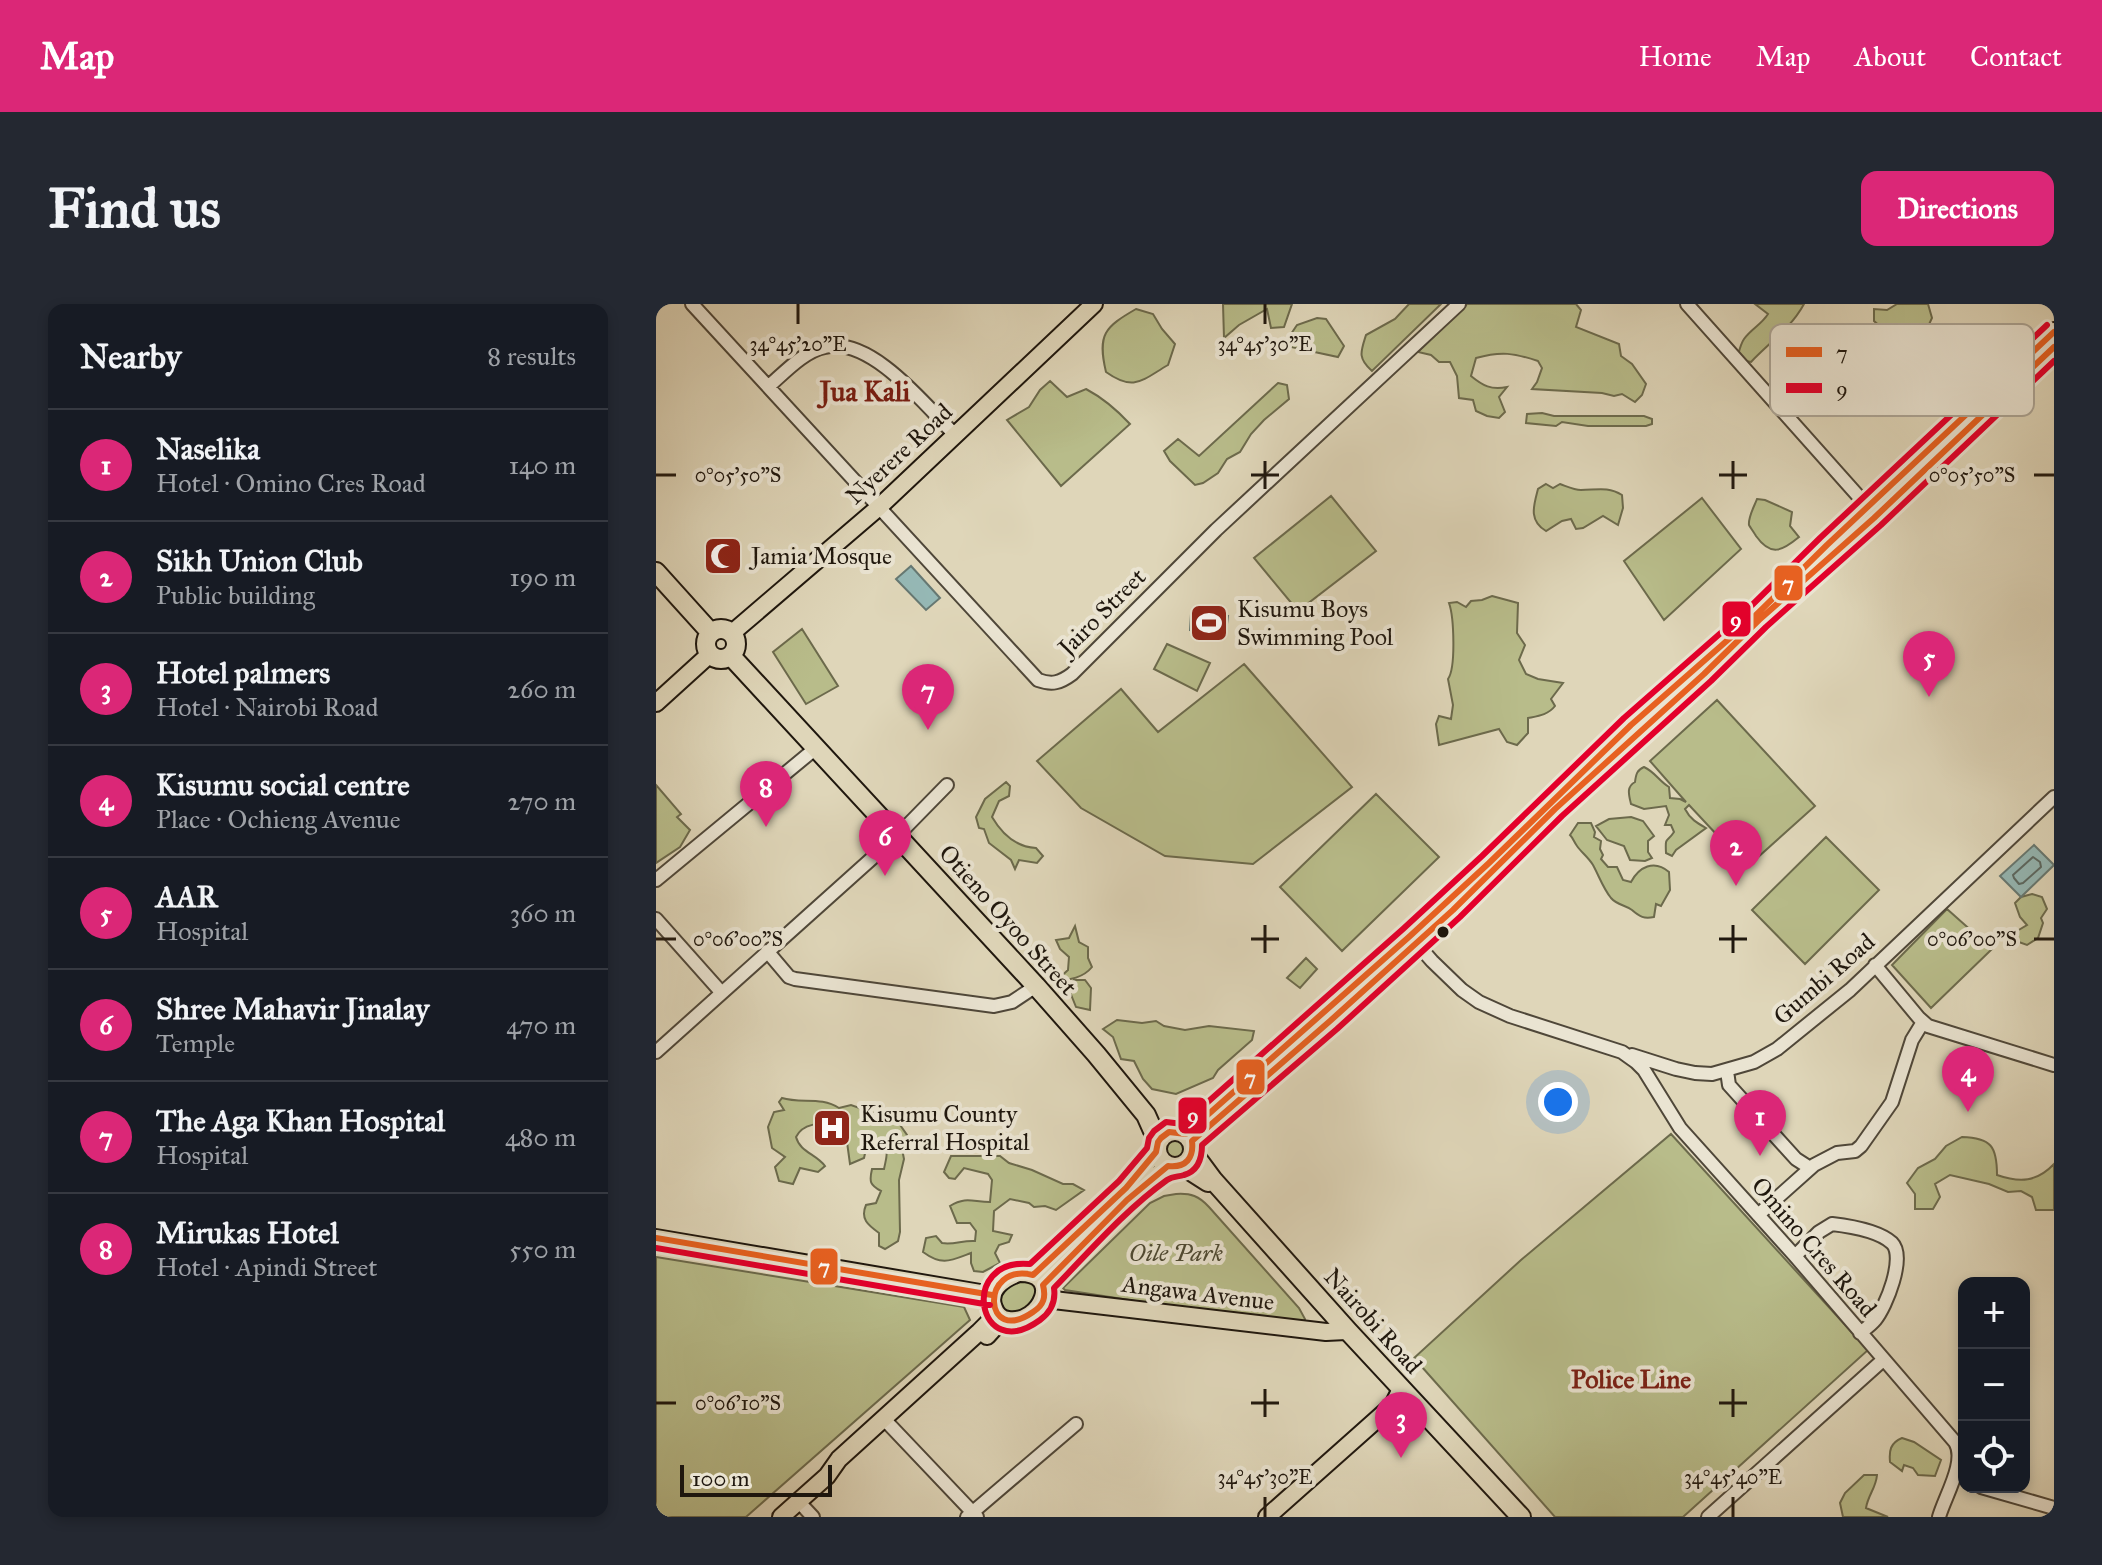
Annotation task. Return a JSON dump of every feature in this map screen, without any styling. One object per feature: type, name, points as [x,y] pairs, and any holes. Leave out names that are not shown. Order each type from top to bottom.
[{"type":"highway","points":[[2034,351],[2054,332]]},
{"type":"highway","points":[[2034,366],[2054,347]]},
{"type":"highway","points":[[1413,940],[1631,725],[1755,616],[1965,416]]},
{"type":"highway","points":[[1176,1148],[1413,940],[1981,416]]},
{"type":"highway","points":[[656,572],[711,633]]},
{"type":"highway","points":[[721,629],[732,633],[736,647],[731,656],[720,659],[710,654],[706,643],[711,633],[721,629]]},
{"type":"highway","name":"Otieno Oyoo Street","points":[[731,656],[1036,986],[1176,1148]]},
{"type":"highway","name":"Nairobi Road","points":[[1176,1148],[1315,1294],[1515,1517]]},
{"type":"highway","name":"Nairobi Road","points":[[1176,1148],[1221,1189],[1521,1517]]},
{"type":"main road","name":"Nyerere Road","points":[[732,633],[878,508],[1094,304]]},
{"type":"main road","points":[[656,703],[710,654]]},
{"type":"main road","points":[[1040,1286],[1019,1273],[1012,1275],[1000,1283],[992,1295],[992,1304],[1002,1316],[1017,1320],[1040,1306],[1040,1286],[1126,1188],[1176,1148]]},
{"type":"main road","points":[[656,1238],[992,1295]]},
{"type":"main road","name":"Angawa Avenue","points":[[1040,1286],[1315,1331],[1346,1331]]},
{"type":"main road","points":[[781,1517],[827,1476],[839,1459],[996,1326],[1002,1316]]},
{"type":"main road","points":[[1267,1517],[1393,1405],[1400,1391]]},
{"type":"street","name":"Jairo Street","points":[[692,304],[1038,680],[1053,684],[1063,681],[1216,530],[1459,304]]},
{"type":"street","points":[[1687,304],[1770,396]]},
{"type":"street","points":[[769,386],[812,352],[826,346],[850,349],[877,361],[895,374],[955,435]]},
{"type":"street","points":[[1788,416],[1868,507]]},
{"type":"street","points":[[656,880],[816,748]]},
{"type":"street","points":[[656,1052],[898,835],[947,785]]},
{"type":"street","name":"Gumbi Road","points":[[1622,1052],[1695,1073],[1712,1074],[1754,1062],[1777,1049],[1850,990],[2054,797]]},
{"type":"street","points":[[656,919],[721,992]]},
{"type":"street","name":"Omino Cres Road","points":[[1413,940],[1462,990],[1479,1002],[1510,1016],[1622,1052],[1644,1070],[1680,1128],[1795,1256],[1958,1447]]},
{"type":"street","points":[[767,951],[789,977],[795,979],[994,1006],[1012,1002],[1036,986]]},
{"type":"street","points":[[1875,965],[1928,1026],[2054,1065]]},
{"type":"street","points":[[1758,1215],[1810,1168],[1837,1153],[1855,1151],[1861,1146],[1892,1102],[1912,1040],[1923,1022]]},
{"type":"street","points":[[1727,1071],[1729,1085],[1796,1159],[1810,1168]]},
{"type":"street","points":[[1795,1256],[1819,1232],[1832,1224],[1853,1227],[1890,1241],[1895,1246],[1898,1260],[1894,1279],[1874,1323],[1860,1333]]},
{"type":"street","points":[[1708,1517],[1883,1360]]},
{"type":"street","points":[[886,1422],[972,1515],[1076,1424]]},
{"type":"street","name":"Omino Cres Road","points":[[1939,1517],[1958,1481]]},
{"type":"street","points":[[2002,1493],[2054,1508]]},
{"type":"street","points":[[798,1501],[813,1517]]},
{"type":"green space","points":[[1223,304],[1292,304],[1284,327],[1271,328],[1267,309],[1224,338]]},
{"type":"green space","points":[[1409,304],[1441,304],[1372,371],[1362,354],[1366,335],[1395,319]]},
{"type":"green space","points":[[1467,304],[1576,304],[1581,310],[1576,327],[1619,344],[1621,356],[1632,364],[1646,384],[1642,395],[1635,402],[1622,394],[1614,396],[1532,389],[1542,368],[1538,361],[1493,354],[1476,358],[1471,376],[1488,386],[1507,387],[1499,397],[1505,412],[1499,418],[1476,411],[1473,400],[1459,398],[1457,376],[1450,362],[1439,362],[1431,355],[1418,352]]},
{"type":"green space","points":[[1755,304],[1804,304],[1790,324],[1770,324],[1770,344],[1751,362],[1737,359],[1744,339],[1768,314]]},
{"type":"green space","points":[[1897,304],[1928,304],[1932,318],[1929,324],[1878,324],[1874,321],[1874,309],[1887,310]]},
{"type":"green space","points":[[1136,309],[1153,314],[1175,344],[1168,365],[1131,383],[1106,372],[1103,340],[1117,321]]},
{"type":"green space","points":[[1317,318],[1326,319],[1344,346],[1338,357],[1291,347],[1289,337],[1297,325]]},
{"type":"green space","points":[[1050,381],[1067,397],[1086,389],[1109,404],[1130,424],[1061,486],[1007,420],[1029,407]]},
{"type":"green space","points":[[1278,383],[1287,385],[1289,399],[1264,420],[1240,452],[1227,459],[1218,473],[1195,485],[1170,461],[1164,451],[1178,439],[1199,456]]},
{"type":"green space","points":[[1527,414],[1554,416],[1644,416],[1652,419],[1652,424],[1588,426],[1562,422],[1556,426],[1526,423]]},
{"type":"green space","points":[[1546,484],[1553,488],[1560,484],[1578,490],[1607,489],[1617,492],[1622,495],[1623,508],[1618,525],[1603,516],[1583,528],[1576,529],[1571,519],[1546,531],[1540,527],[1534,512],[1538,489]]},
{"type":"green space","points":[[1331,496],[1376,551],[1298,611],[1254,558]]},
{"type":"green space","points":[[1702,498],[1741,549],[1664,620],[1624,561]]},
{"type":"green space","points":[[1757,499],[1792,512],[1790,526],[1799,537],[1777,550],[1761,543],[1749,525]]},
{"type":"green space","points":[[1492,596],[1518,603],[1517,633],[1525,645],[1519,660],[1526,674],[1563,683],[1551,699],[1555,706],[1546,713],[1528,718],[1528,733],[1517,745],[1507,742],[1499,729],[1439,745],[1436,724],[1439,716],[1451,719],[1453,705],[1448,679],[1453,642],[1449,603],[1457,602],[1466,607],[1471,601]]},
{"type":"green space","points":[[802,629],[838,686],[806,704],[773,652]]},
{"type":"green space","points":[[1167,644],[1210,663],[1197,691],[1154,669]]},
{"type":"green space","points":[[1244,664],[1352,787],[1253,864],[1165,856],[1081,808],[1037,761],[1121,689],[1158,732]]},
{"type":"green space","points":[[1717,700],[1815,806],[1747,867],[1689,805],[1685,809],[1689,815],[1706,828],[1672,856],[1666,853],[1666,841],[1674,832],[1671,825],[1665,825],[1669,815],[1666,806],[1644,809],[1631,804],[1630,786],[1635,782],[1638,771],[1644,767],[1669,787],[1670,798],[1686,802],[1650,761]]},
{"type":"green space","points":[[1006,782],[1010,786],[1009,796],[999,801],[992,817],[1010,838],[1036,848],[1043,856],[1037,863],[1019,860],[1015,869],[1011,860],[989,843],[976,817],[985,799]]},
{"type":"green space","points":[[656,785],[681,814],[677,817],[690,830],[680,847],[656,863]]},
{"type":"green space","points":[[1376,794],[1439,857],[1342,951],[1280,887]]},
{"type":"green space","points":[[1631,817],[1643,821],[1654,836],[1648,841],[1648,852],[1652,858],[1645,861],[1630,860],[1624,846],[1607,840],[1596,826],[1609,819]]},
{"type":"green space","points":[[1578,823],[1591,823],[1594,837],[1601,841],[1601,859],[1608,867],[1617,867],[1623,880],[1631,882],[1638,872],[1652,865],[1669,872],[1670,890],[1661,906],[1656,904],[1654,917],[1640,916],[1611,898],[1593,865],[1570,835]]},
{"type":"green space","points":[[1826,837],[1879,890],[1805,964],[1752,910]]},
{"type":"green space","points":[[2032,894],[2042,897],[2047,909],[2041,918],[2043,923],[2038,938],[2027,945],[2016,941],[2017,931],[2027,925],[2015,903],[2021,897]]},
{"type":"green space","points":[[1947,909],[1992,949],[1931,1008],[1892,965]]},
{"type":"green space","points":[[1075,926],[1079,942],[1088,947],[1092,967],[1076,978],[1057,980],[1068,970],[1069,957],[1056,940],[1069,938]]},
{"type":"green space","points":[[1306,958],[1317,969],[1300,988],[1287,978]]},
{"type":"green space","points":[[1074,980],[1085,980],[1091,988],[1090,1010],[1076,1007],[1068,987]]},
{"type":"green space","points":[[1117,1020],[1156,1021],[1164,1026],[1185,1030],[1209,1026],[1254,1031],[1252,1040],[1213,1078],[1176,1094],[1152,1089],[1134,1061],[1121,1059],[1113,1037],[1103,1029]]},
{"type":"green space","points":[[782,1098],[825,1102],[839,1108],[851,1105],[898,1122],[907,1135],[902,1149],[904,1159],[899,1180],[898,1241],[885,1249],[879,1246],[879,1233],[868,1224],[864,1214],[866,1205],[876,1203],[881,1191],[871,1183],[871,1177],[872,1169],[884,1169],[887,1151],[883,1145],[872,1142],[864,1158],[850,1164],[847,1142],[840,1141],[833,1131],[823,1125],[807,1127],[796,1137],[798,1142],[825,1166],[818,1172],[800,1168],[793,1184],[779,1181],[775,1167],[785,1157],[772,1148],[768,1127],[774,1112],[784,1110],[779,1102]]},
{"type":"green space","points":[[1169,1133],[1183,1136],[1188,1141],[1191,1148],[1185,1163],[1167,1163],[1161,1159],[1160,1141]]},
{"type":"green space","points":[[1671,1134],[1868,1350],[1683,1517],[1555,1517],[1414,1358],[1521,1260]]},
{"type":"green space","points":[[1962,1137],[1986,1142],[1994,1150],[1997,1175],[2005,1178],[2035,1178],[2054,1164],[2054,1210],[2036,1210],[2032,1197],[2021,1191],[2008,1192],[1950,1175],[1935,1184],[1940,1197],[1933,1209],[1915,1209],[1915,1194],[1907,1183],[1918,1168],[1935,1159],[1946,1146]]},
{"type":"green space","points":[[951,1156],[1000,1156],[1009,1163],[1084,1190],[1056,1210],[1010,1199],[994,1211],[993,1231],[1012,1235],[1009,1242],[999,1245],[995,1253],[1000,1263],[983,1272],[974,1271],[971,1253],[946,1261],[923,1252],[926,1238],[936,1236],[942,1243],[975,1241],[976,1231],[970,1223],[957,1223],[950,1206],[965,1200],[990,1202],[992,1180],[988,1174],[964,1168],[955,1179],[949,1178],[944,1172]]},
{"type":"green space","name":"Oile Park","points":[[1176,1194],[1194,1196],[1209,1207],[1299,1308],[1305,1319],[1302,1327],[1063,1288],[1150,1203]]},
{"type":"green space","points":[[656,1257],[964,1307],[970,1320],[746,1517],[656,1517]]},
{"type":"green space","points":[[1021,1276],[1037,1283],[1035,1305],[1004,1317],[997,1296]]},
{"type":"green space","points":[[1902,1438],[1914,1442],[1941,1460],[1935,1476],[1918,1475],[1913,1468],[1904,1465],[1902,1471],[1890,1462],[1891,1448]]},
{"type":"green space","points":[[1864,1475],[1877,1475],[1866,1508],[1888,1517],[1843,1517],[1840,1503],[1845,1493]]},
{"type":"water","points":[[911,566],[940,598],[926,610],[896,579]]},
{"type":"water","name":"Kisumu Boys Swimming Pool","points":[[1191,614],[1228,616],[1226,632],[1190,630]]},
{"type":"water","points":[[2034,845],[2054,865],[2021,897],[2000,876]]},
{"type":"transit line","name":"9","points":[[2034,337],[2047,325]]},
{"type":"transit line","name":"7","points":[[2034,351],[2054,332]]},
{"type":"transit line","name":"7","points":[[2034,366],[2054,347]]},
{"type":"transit line","name":"9","points":[[2034,380],[2054,361]]},
{"type":"transit line","name":"9","points":[[1950,416],[1748,609],[1624,718],[1403,929],[1183,1124],[1166,1122],[1154,1131],[1147,1148],[1119,1181],[1030,1264],[1007,1266],[992,1276],[985,1291],[984,1307],[990,1321],[1002,1330],[1019,1331],[1044,1317],[1053,1302],[1054,1288],[1122,1218],[1167,1180],[1193,1170],[1200,1159],[1202,1145],[1337,1029],[1460,917],[1562,816],[1996,416]]},
{"type":"transit line","name":"7","points":[[1964,416],[1755,616],[1631,725],[1410,936],[1186,1134],[1169,1132],[1161,1138],[1156,1152],[1126,1188],[1033,1275],[1015,1274],[1003,1280],[996,1290],[994,1302],[997,1312],[1004,1319],[1016,1320],[1040,1307],[1043,1285],[1127,1200],[1168,1166],[1188,1161],[1192,1141],[1453,910],[1555,809],[1981,416]]},
{"type":"transit line","name":"7","points":[[656,1238],[992,1295]]},
{"type":"transit line","name":"9","points":[[656,1248],[990,1305]]},
{"type":"place","name":"Jamia Mosque","points":[[723,556]]},
{"type":"place","name":"Kisumu Boys Swimming Pool","points":[[1209,623]]},
{"type":"place","name":"AAR","points":[[1929,697]]},
{"type":"place","name":"The Aga Khan Hospital","points":[[928,730]]},
{"type":"place","name":"Mirukas Hotel","points":[[766,827]]},
{"type":"place","name":"Shree Mahavir Jinalay","points":[[885,876]]},
{"type":"place","name":"Sikh Union Club","points":[[1736,886]]},
{"type":"place","name":"Kisumu social centre","points":[[1968,1112]]},
{"type":"place","name":"Kisumu County Referral Hospital","points":[[832,1128]]},
{"type":"place","name":"Naselika","points":[[1760,1156]]},
{"type":"place","name":"Hotel palmers","points":[[1401,1458]]},
{"type":"district","name":"Jua Kali","points":[[865,391]]},
{"type":"district","name":"Police Line","points":[[1631,1379]]}]
